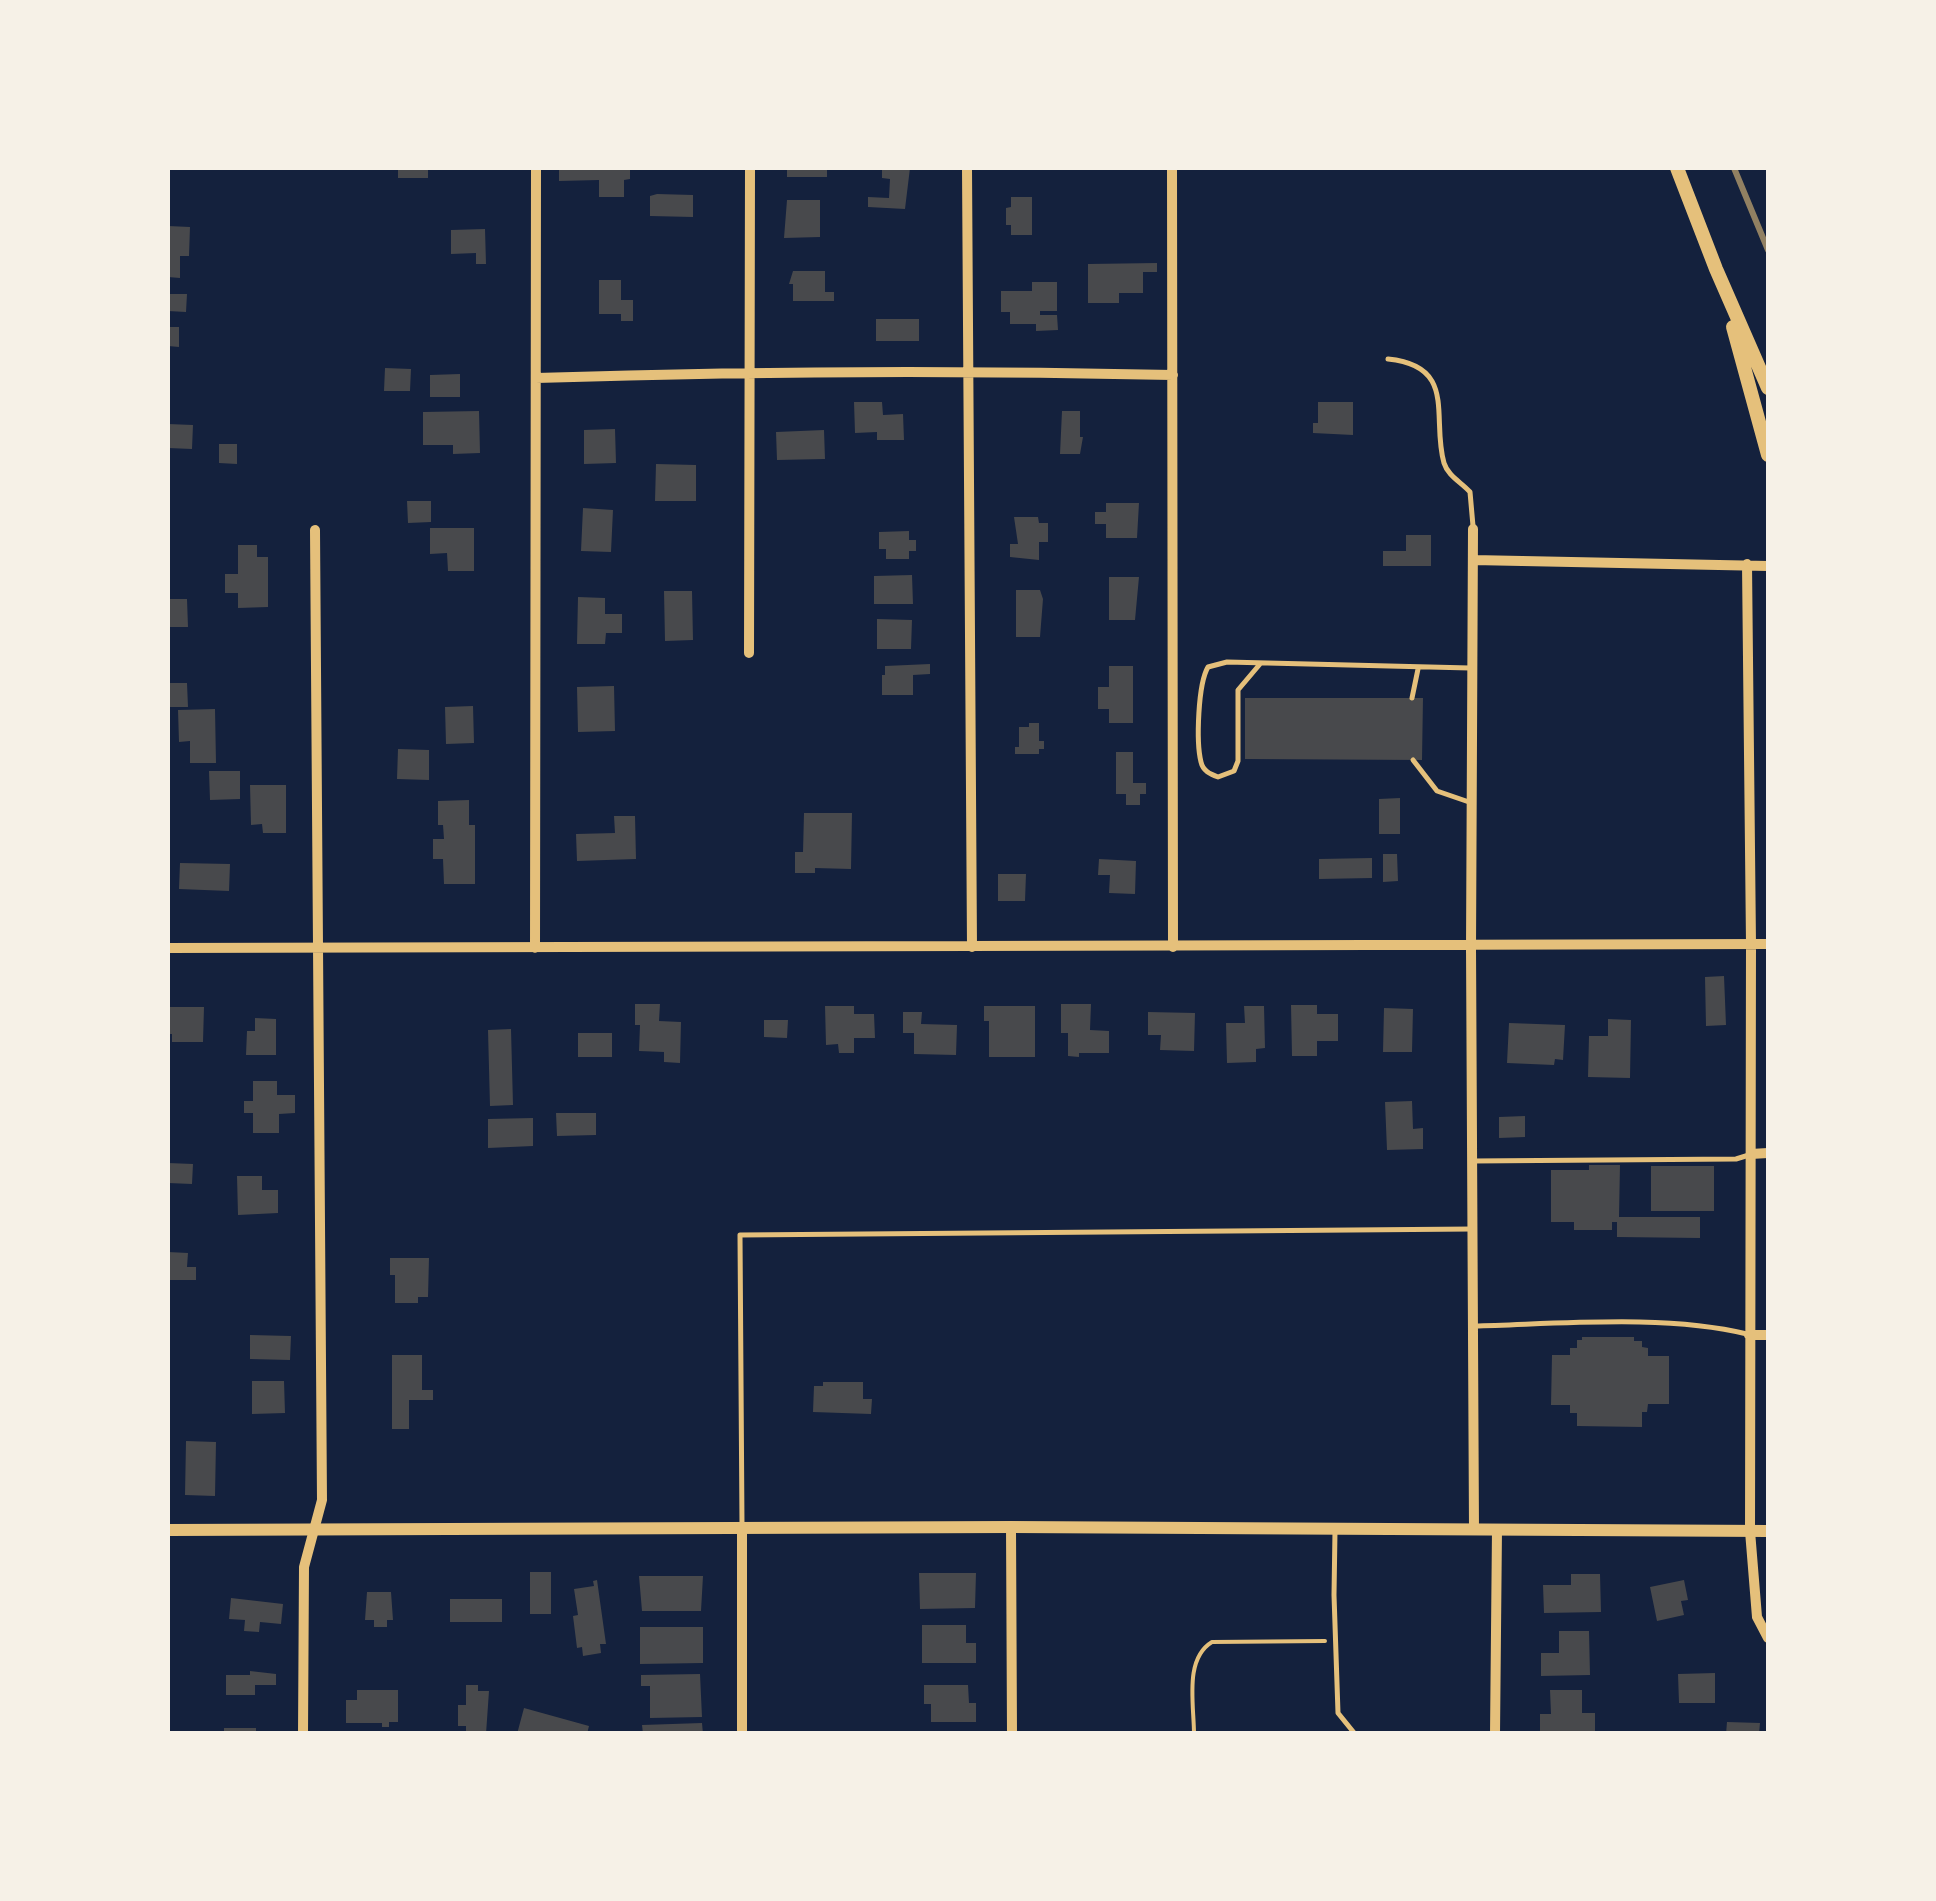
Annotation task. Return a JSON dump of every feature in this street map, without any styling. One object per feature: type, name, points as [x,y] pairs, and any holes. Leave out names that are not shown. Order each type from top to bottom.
[{"type":"main road","points":[[1677,168],[1768,388]]},
{"type":"main road","points":[[1716,269],[1768,454]]},
{"type":"street","points":[[535,948],[536,168]]},
{"type":"street","points":[[749,653],[750,168]]},
{"type":"street","points":[[967,168],[972,948]]},
{"type":"street","points":[[1172,168],[1173,948]]},
{"type":"street","points":[[536,378],[751,370],[1173,374]]},
{"type":"street","points":[[1473,529],[1474,1530]]},
{"type":"street","points":[[303,1734],[304,1567],[322,1500],[315,530]]},
{"type":"street","points":[[1474,560],[1768,566]]},
{"type":"street","points":[[1747,564],[1750,1531],[1757,1616],[1768,1638]]},
{"type":"street","points":[[168,948],[1768,944]]},
{"type":"street","points":[[1751,1154],[1768,1153]]},
{"type":"street","points":[[1750,1335],[1768,1335]]},
{"type":"street","points":[[742,1528],[742,1734]]},
{"type":"street","points":[[1011,1528],[1012,1734]]},
{"type":"street","points":[[168,1530],[1768,1531]]},
{"type":"street","points":[[1496,1734],[1497,1530]]},
{"type":"lane","points":[[1388,359],[1403,360],[1418,368],[1435,386],[1440,399],[1444,465],[1470,492],[1473,529]]},
{"type":"lane","points":[[1260,664],[1238,690],[1238,760],[1234,771],[1218,777],[1210,774],[1201,762],[1201,678],[1208,667],[1217,663],[1473,668]]},
{"type":"lane","points":[[1412,698],[1418,669]]},
{"type":"lane","points":[[1414,760],[1437,791],[1472,803]]},
{"type":"lane","points":[[1472,1162],[1736,1159],[1751,1154]]},
{"type":"lane","points":[[742,1528],[740,1235],[1473,1229]]},
{"type":"lane","points":[[1474,1326],[1718,1327],[1750,1335]]},
{"type":"lane","points":[[1335,1528],[1338,1713],[1354,1734]]},
{"type":"path","points":[[1194,1734],[1194,1664],[1200,1649],[1212,1642],[1335,1642]]},
{"type":"building","points":[[398,168],[428,168],[428,178],[398,178]]},
{"type":"building","points":[[559,168],[630,168],[630,179],[624,180],[624,197],[599,197],[599,180],[559,181]]},
{"type":"building","points":[[787,168],[827,168],[827,177],[787,177]]},
{"type":"building","points":[[882,168],[910,168],[905,209],[868,207],[868,197],[889,198],[890,179],[882,178]]},
{"type":"building","points":[[693,195],[693,217],[650,216],[650,196]]},
{"type":"building","points":[[1011,197],[1032,197],[1032,235],[1011,235],[1011,225],[1006,225],[1006,208],[1011,207]]},
{"type":"building","points":[[787,200],[820,200],[820,237],[784,238]]},
{"type":"building","points":[[168,226],[190,227],[189,256],[180,256],[180,278],[168,277]]},
{"type":"building","points":[[485,229],[486,264],[476,264],[476,253],[451,254],[451,230]]},
{"type":"building","points":[[1157,263],[1157,272],[1143,272],[1143,293],[1119,293],[1119,303],[1088,303],[1088,264]]},
{"type":"building","points":[[793,271],[825,271],[825,292],[834,292],[834,301],[793,301],[793,284],[789,284]]},
{"type":"building","points":[[599,280],[621,280],[621,300],[633,300],[633,321],[621,321],[621,314],[599,314]]},
{"type":"building","points":[[1032,282],[1057,282],[1057,311],[1040,311],[1040,315],[1057,315],[1058,330],[1036,331],[1036,324],[1010,324],[1010,312],[1001,312],[1001,291],[1032,291]]},
{"type":"building","points":[[168,294],[187,294],[186,312],[168,311]]},
{"type":"building","points":[[876,319],[919,319],[919,341],[876,341]]},
{"type":"building","points":[[168,327],[179,327],[179,347],[168,346]]},
{"type":"building","points":[[385,368],[411,369],[410,391],[384,391]]},
{"type":"building","points":[[460,374],[460,397],[430,397],[430,375]]},
{"type":"building","points":[[854,402],[882,402],[883,415],[903,414],[904,440],[877,440],[877,432],[855,433]]},
{"type":"building","points":[[1318,402],[1353,402],[1353,435],[1313,433],[1313,423],[1318,423]]},
{"type":"building","points":[[479,411],[480,453],[453,454],[453,445],[423,445],[423,412]]},
{"type":"building","points":[[1062,411],[1080,411],[1080,454],[1060,454]]},
{"type":"building","points":[[168,424],[193,425],[192,449],[168,448]]},
{"type":"building","points":[[615,429],[616,463],[584,464],[584,430]]},
{"type":"building","points":[[824,430],[825,459],[777,460],[776,432]]},
{"type":"building","points":[[219,444],[237,444],[237,464],[219,463]]},
{"type":"building","points":[[656,464],[696,465],[696,501],[655,501]]},
{"type":"building","points":[[407,501],[431,501],[431,522],[408,523]]},
{"type":"building","points":[[1106,503],[1139,503],[1137,538],[1106,538],[1106,524],[1095,524],[1095,512],[1106,512]]},
{"type":"building","points":[[583,508],[613,510],[611,552],[581,551]]},
{"type":"building","points":[[1014,517],[1038,517],[1039,523],[1048,523],[1048,542],[1039,542],[1039,560],[1010,557],[1010,544],[1018,544]]},
{"type":"building","points":[[430,528],[474,528],[474,571],[448,571],[447,553],[430,554]]},
{"type":"building","points":[[909,531],[909,540],[916,540],[916,551],[909,551],[909,559],[886,559],[886,549],[879,549],[879,532]]},
{"type":"building","points":[[1406,535],[1431,535],[1431,566],[1383,566],[1383,551],[1406,551]]},
{"type":"building","points":[[238,545],[257,545],[257,557],[268,557],[268,607],[238,608],[238,593],[225,593],[225,574],[238,574]]},
{"type":"building","points":[[912,575],[913,604],[874,604],[874,576]]},
{"type":"building","points":[[1109,577],[1139,577],[1135,620],[1109,620]]},
{"type":"building","points":[[1016,590],[1040,590],[1040,637],[1016,637]]},
{"type":"building","points":[[664,591],[692,591],[693,640],[665,641]]},
{"type":"building","points":[[578,597],[605,598],[605,614],[622,614],[622,633],[606,633],[605,644],[577,644]]},
{"type":"building","points":[[168,599],[187,599],[188,627],[168,627]]},
{"type":"building","points":[[877,619],[912,620],[911,649],[877,649]]},
{"type":"building","points":[[930,664],[930,674],[913,675],[913,695],[882,695],[885,666]]},
{"type":"building","points":[[1109,666],[1133,666],[1133,723],[1109,723],[1109,709],[1098,709],[1098,687],[1109,687]]},
{"type":"building","points":[[168,683],[187,683],[188,707],[168,707]]},
{"type":"building","points":[[614,686],[615,731],[578,732],[577,687]]},
{"type":"building","points":[[1245,698],[1423,698],[1422,760],[1245,759]]},
{"type":"building","points":[[473,706],[474,743],[446,744],[445,707]]},
{"type":"building","points":[[215,709],[216,763],[190,763],[190,741],[179,742],[178,710]]},
{"type":"building","points":[[1029,723],[1039,723],[1039,741],[1044,741],[1044,749],[1039,749],[1039,754],[1015,754],[1019,727],[1029,727]]},
{"type":"building","points":[[398,749],[429,750],[429,780],[397,779]]},
{"type":"building","points":[[1116,752],[1133,752],[1133,783],[1146,783],[1140,805],[1126,805],[1126,794],[1116,794]]},
{"type":"building","points":[[209,771],[240,771],[240,799],[210,800]]},
{"type":"building","points":[[250,785],[286,785],[286,833],[263,833],[262,824],[251,825]]},
{"type":"building","points":[[1400,798],[1400,834],[1379,834],[1379,799]]},
{"type":"building","points":[[469,800],[469,825],[475,825],[475,884],[444,884],[443,859],[433,859],[433,839],[444,839],[443,825],[438,825],[438,801]]},
{"type":"building","points":[[804,813],[852,813],[851,869],[815,868],[815,873],[795,873],[795,852],[803,852]]},
{"type":"building","points":[[614,816],[635,816],[636,859],[577,861],[576,834],[615,833]]},
{"type":"building","points":[[1383,854],[1397,854],[1398,881],[1383,882]]},
{"type":"building","points":[[1372,858],[1372,878],[1319,879],[1319,859]]},
{"type":"building","points":[[1099,859],[1136,861],[1135,894],[1109,893],[1110,875],[1098,875]]},
{"type":"building","points":[[180,863],[230,864],[229,891],[179,889]]},
{"type":"building","points":[[998,874],[1026,874],[1025,901],[998,901]]},
{"type":"building","points":[[1724,976],[1726,1025],[1706,1026],[1705,977]]},
{"type":"building","points":[[635,1004],[660,1004],[659,1021],[681,1022],[680,1063],[664,1062],[664,1052],[639,1051],[640,1025],[635,1025]]},
{"type":"building","points":[[1061,1004],[1091,1004],[1090,1030],[1109,1031],[1109,1053],[1068,1056],[1068,1033],[1061,1033]]},
{"type":"building","points":[[1291,1005],[1317,1005],[1317,1014],[1338,1014],[1338,1041],[1317,1041],[1317,1056],[1292,1056]]},
{"type":"building","points":[[825,1006],[854,1006],[854,1014],[874,1014],[875,1038],[854,1038],[854,1053],[839,1053],[838,1044],[826,1045]]},
{"type":"building","points":[[984,1006],[1035,1006],[1035,1057],[989,1057],[989,1021],[984,1021]]},
{"type":"building","points":[[1244,1006],[1264,1006],[1265,1048],[1256,1049],[1256,1062],[1227,1063],[1226,1023],[1245,1023]]},
{"type":"building","points":[[168,1007],[204,1007],[203,1042],[172,1042],[172,1034],[168,1034]]},
{"type":"building","points":[[1384,1008],[1413,1009],[1412,1052],[1383,1052]]},
{"type":"building","points":[[903,1012],[922,1012],[921,1024],[957,1025],[956,1055],[914,1054],[914,1033],[903,1033]]},
{"type":"building","points":[[1148,1012],[1195,1013],[1194,1051],[1160,1050],[1161,1035],[1148,1035]]},
{"type":"building","points":[[255,1018],[276,1019],[276,1055],[246,1055],[247,1031],[255,1031]]},
{"type":"building","points":[[1608,1019],[1631,1020],[1630,1078],[1588,1077],[1589,1036],[1608,1036]]},
{"type":"building","points":[[764,1020],[788,1020],[787,1038],[764,1037]]},
{"type":"building","points":[[1509,1023],[1565,1025],[1563,1060],[1555,1059],[1554,1065],[1507,1063]]},
{"type":"building","points":[[511,1029],[513,1105],[490,1106],[488,1030]]},
{"type":"building","points":[[578,1033],[612,1033],[612,1057],[578,1057]]},
{"type":"building","points":[[253,1081],[277,1081],[277,1095],[295,1095],[295,1113],[279,1114],[279,1133],[253,1133],[253,1113],[244,1113],[244,1101],[253,1101]]},
{"type":"building","points":[[1412,1101],[1413,1129],[1423,1128],[1423,1149],[1387,1150],[1385,1102]]},
{"type":"building","points":[[556,1113],[596,1113],[596,1135],[557,1136]]},
{"type":"building","points":[[1525,1116],[1525,1137],[1499,1138],[1499,1117]]},
{"type":"building","points":[[533,1118],[533,1146],[488,1148],[488,1119]]},
{"type":"building","points":[[168,1163],[193,1164],[192,1184],[168,1183]]},
{"type":"building","points":[[1589,1165],[1620,1165],[1619,1217],[1700,1217],[1700,1238],[1617,1237],[1617,1222],[1612,1222],[1612,1230],[1574,1230],[1574,1222],[1551,1222],[1551,1170],[1589,1170]]},
{"type":"building","points":[[1651,1166],[1714,1166],[1714,1211],[1651,1211]]},
{"type":"building","points":[[237,1176],[262,1176],[262,1190],[278,1190],[278,1213],[238,1215]]},
{"type":"building","points":[[168,1252],[188,1253],[187,1267],[196,1267],[196,1280],[168,1280]]},
{"type":"building","points":[[390,1258],[429,1258],[428,1297],[418,1297],[418,1303],[395,1303],[395,1275],[390,1275]]},
{"type":"building","points":[[250,1335],[291,1336],[290,1360],[250,1359]]},
{"type":"building","points":[[1634,1337],[1634,1341],[1642,1341],[1642,1347],[1648,1348],[1648,1356],[1669,1356],[1669,1404],[1648,1404],[1647,1412],[1642,1412],[1642,1427],[1577,1426],[1577,1413],[1570,1413],[1570,1405],[1551,1405],[1552,1355],[1570,1355],[1570,1348],[1577,1348],[1577,1340]]},
{"type":"building","points":[[392,1355],[422,1355],[422,1390],[433,1390],[433,1400],[409,1400],[409,1429],[392,1429]]},
{"type":"building","points":[[252,1381],[284,1381],[285,1413],[252,1414]]},
{"type":"building","points":[[823,1382],[863,1382],[863,1399],[872,1399],[871,1414],[813,1412],[814,1386],[823,1386]]},
{"type":"building","points":[[186,1441],[216,1442],[215,1496],[185,1495]]},
{"type":"building","points":[[530,1572],[551,1572],[551,1614],[530,1614]]},
{"type":"building","points":[[919,1573],[976,1573],[975,1608],[920,1609]]},
{"type":"building","points":[[1571,1574],[1600,1574],[1601,1612],[1544,1613],[1543,1585],[1571,1585]]},
{"type":"building","points":[[639,1576],[703,1576],[701,1611],[642,1611]]},
{"type":"building","points":[[597,1580],[606,1644],[600,1644],[601,1653],[583,1656],[582,1647],[577,1648],[574,1589],[594,1586],[593,1581]]},
{"type":"building","points":[[1684,1580],[1688,1600],[1681,1601],[1684,1615],[1657,1621],[1650,1587]]},
{"type":"building","points":[[367,1592],[391,1592],[393,1620],[387,1620],[387,1627],[374,1627],[374,1620],[365,1620]]},
{"type":"building","points":[[231,1598],[283,1604],[281,1624],[260,1622],[259,1632],[244,1631],[245,1620],[229,1619]]},
{"type":"building","points":[[450,1599],[502,1599],[502,1622],[450,1622]]},
{"type":"building","points":[[922,1625],[966,1625],[966,1643],[976,1643],[976,1663],[922,1663]]},
{"type":"building","points":[[640,1627],[703,1627],[703,1663],[640,1664]]},
{"type":"building","points":[[1559,1631],[1589,1631],[1590,1675],[1541,1676],[1541,1653],[1559,1653]]},
{"type":"building","points":[[250,1671],[276,1674],[276,1685],[255,1685],[255,1695],[226,1695],[226,1675],[250,1675]]},
{"type":"building","points":[[1715,1673],[1715,1703],[1679,1703],[1678,1674]]},
{"type":"building","points":[[700,1674],[702,1717],[650,1718],[650,1686],[641,1686],[641,1675]]},
{"type":"building","points":[[466,1685],[478,1685],[478,1691],[489,1691],[486,1734],[466,1734],[466,1726],[458,1726],[458,1705],[466,1705]]},
{"type":"building","points":[[924,1685],[968,1685],[969,1703],[976,1703],[976,1722],[931,1722],[931,1704],[924,1704]]},
{"type":"building","points":[[357,1690],[398,1690],[398,1722],[389,1722],[389,1727],[382,1727],[382,1723],[346,1723],[346,1700],[357,1700]]},
{"type":"building","points":[[1550,1690],[1582,1690],[1582,1713],[1595,1713],[1595,1731],[1540,1732],[1540,1714],[1551,1714]]},
{"type":"building","points":[[524,1708],[589,1726],[587,1734],[517,1734]]},
{"type":"building","points":[[1727,1722],[1760,1723],[1759,1734],[1726,1734]]},
{"type":"building","points":[[702,1723],[703,1734],[643,1734],[642,1725]]},
{"type":"building","points":[[224,1728],[256,1728],[256,1734],[224,1734]]},
{"type":"railway","points":[[1734,168],[1768,250]]}]
